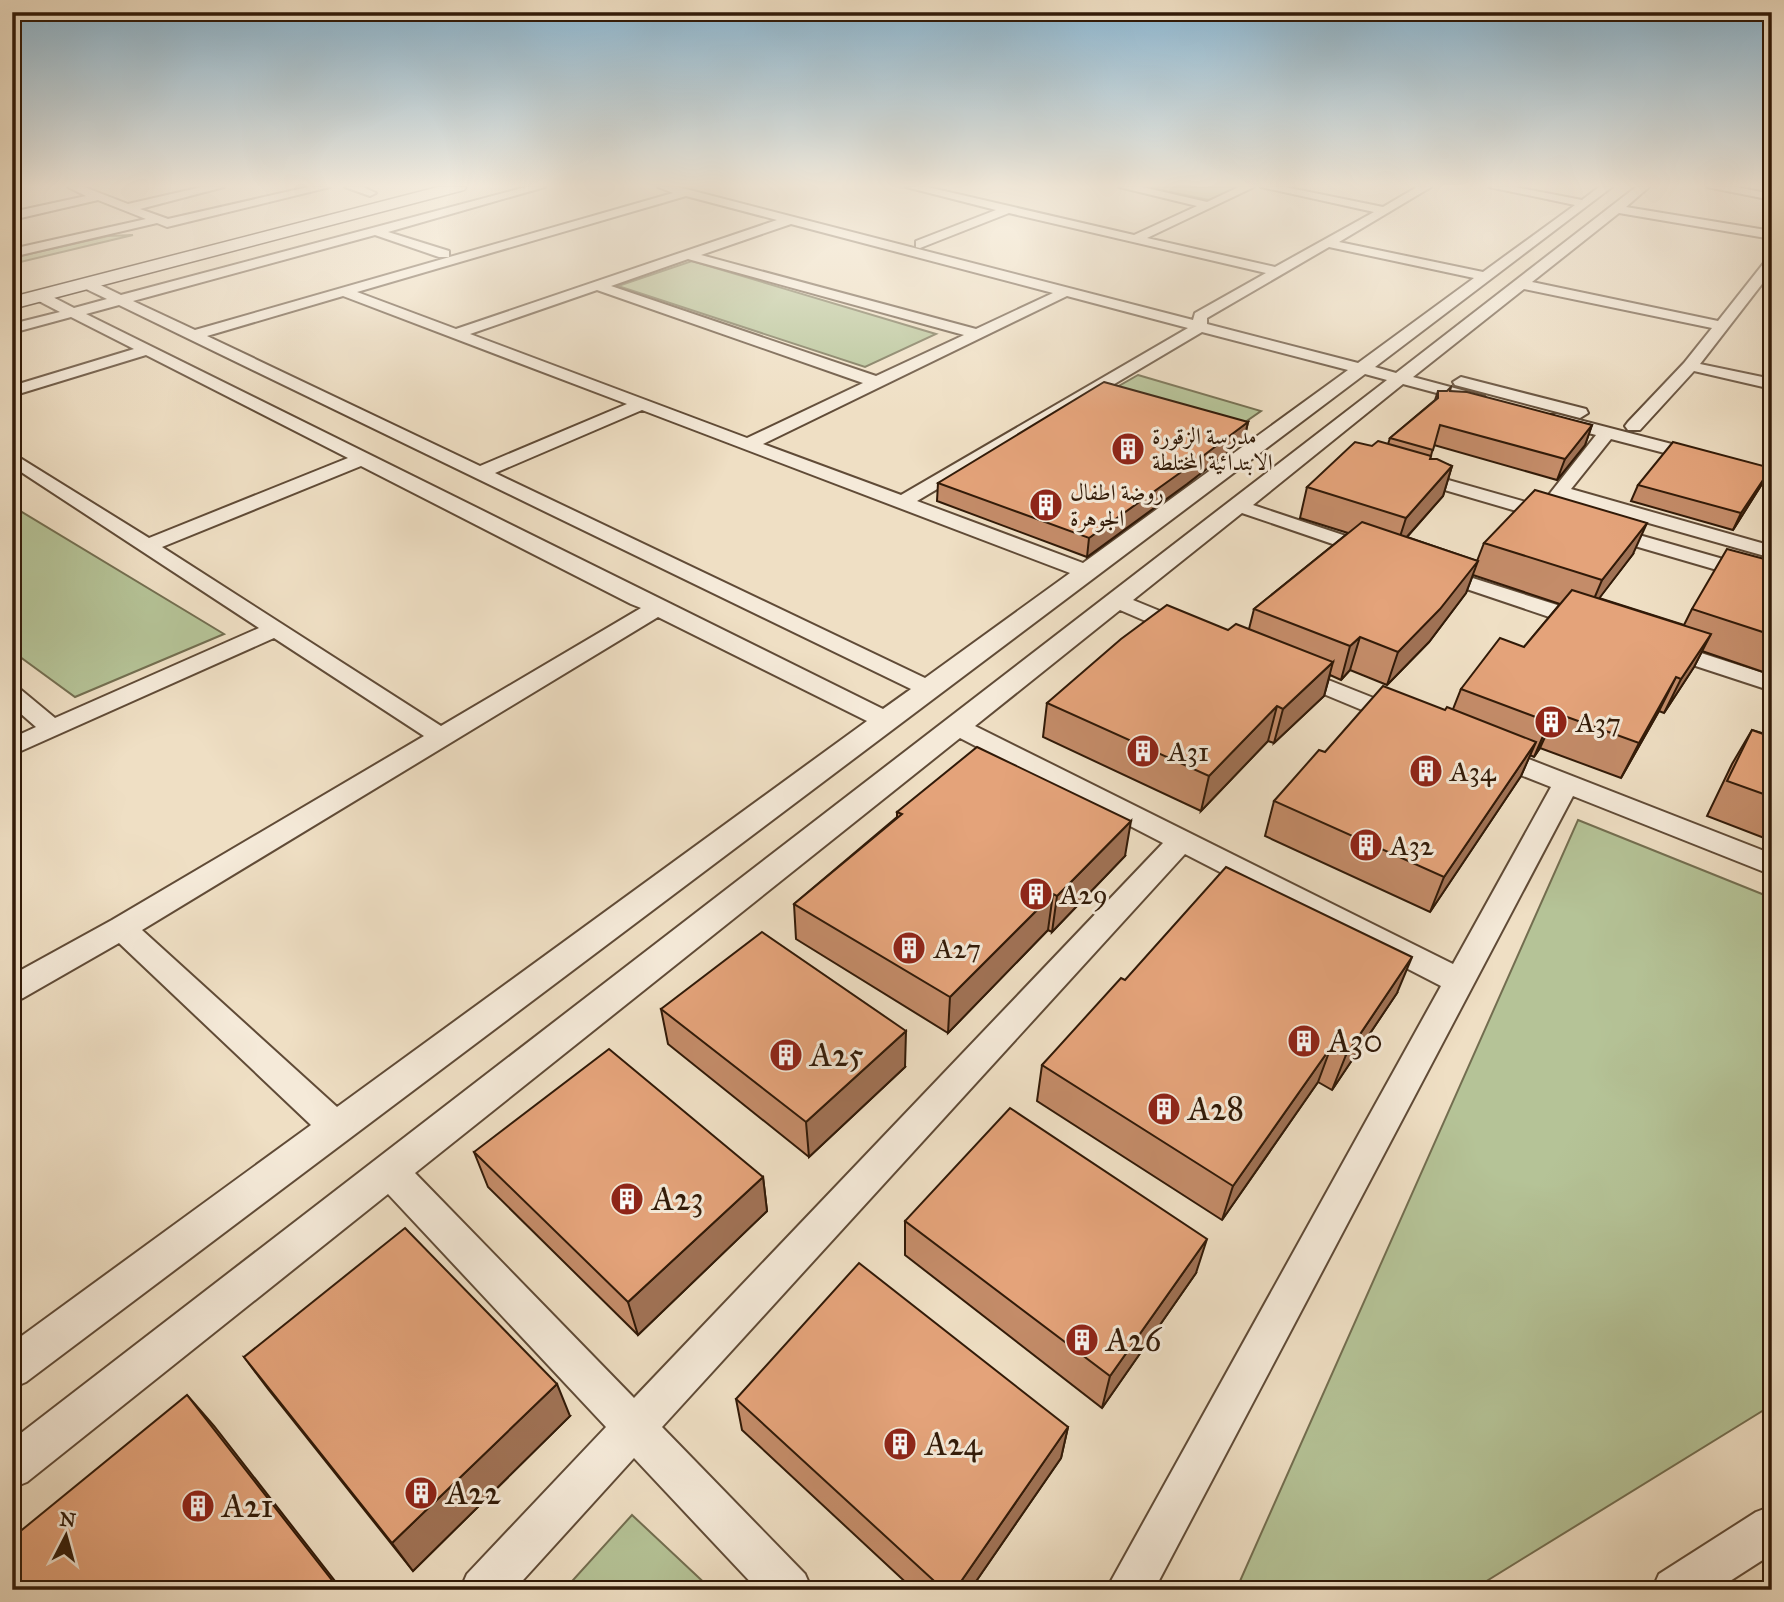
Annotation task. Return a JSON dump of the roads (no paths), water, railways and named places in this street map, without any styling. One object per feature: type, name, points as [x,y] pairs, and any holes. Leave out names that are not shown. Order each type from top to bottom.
[{"type":"main road","points":[[12,303],[172,262]]},
{"type":"street","points":[[12,329],[265,262]]},
{"type":"street","points":[[187,332],[418,262]]},
{"type":"street","points":[[187,332],[440,262]]},
{"type":"street","points":[[456,334],[668,262]]},
{"type":"street","points":[[712,262],[977,334]]},
{"type":"street","points":[[950,262],[1065,292],[1200,321]]},
{"type":"street","points":[[985,262],[1368,365],[1634,426],[1772,461]]},
{"type":"street","points":[[1234,262],[1278,272]]},
{"type":"street","points":[[901,503],[1295,262]]},
{"type":"street","points":[[1415,262],[1486,277]]},
{"type":"street","points":[[12,1368],[1486,277],[1510,262]]},
{"type":"street","points":[[12,1467],[1521,284],[1545,262]]},
{"type":"street","points":[[1634,426],[1764,283],[1772,262]]},
{"type":"street","points":[[87,284],[929,689]]},
{"type":"street","points":[[1521,284],[1723,326]]},
{"type":"street","points":[[598,286],[877,382]]},
{"type":"street","points":[[341,291],[1087,572]]},
{"type":"street","points":[[746,445],[1065,292]]},
{"type":"street","points":[[40,296],[657,608],[887,721]]},
{"type":"street","points":[[12,379],[140,347]]},
{"type":"street","points":[[12,391],[140,347]]},
{"type":"street","points":[[1690,366],[1772,384]]},
{"type":"street","points":[[1406,374],[1607,433],[1772,475]]},
{"type":"street","points":[[480,473],[640,405]]},
{"type":"street","points":[[1542,513],[1607,433]]},
{"type":"street","points":[[1314,446],[1341,454]]},
{"type":"street","points":[[12,458],[21,473],[147,546],[440,736]]},
{"type":"street","points":[[147,546],[362,459]]},
{"type":"street","points":[[1394,470],[1567,520]]},
{"type":"street","points":[[1560,492],[1772,552]]},
{"type":"street","points":[[1238,506],[1387,556]]},
{"type":"street","points":[[1591,527],[1772,580]]},
{"type":"street","points":[[1424,568],[1601,627]]},
{"type":"street","points":[[1116,601],[1205,638]]},
{"type":"street","points":[[12,990],[122,928],[657,608]]},
{"type":"street","points":[[12,747],[275,629]]},
{"type":"street","points":[[1639,640],[1772,684]]},
{"type":"street","points":[[1268,663],[1420,725]]},
{"type":"street","points":[[12,694],[53,729]]},
{"type":"street","points":[[961,729],[1459,981]]},
{"type":"street","points":[[1468,744],[1772,865]]},
{"type":"street","points":[[1129,1590],[1566,784]]},
{"type":"street","points":[[483,1590],[1182,840]]},
{"type":"street","points":[[122,928],[337,1128]]},
{"type":"street","points":[[390,1171],[789,1590]]},
{"type":"street","points":[[1675,1590],[1772,1528]]},
{"type":"place","name":"مدرسة الزقورة الابتدائية المختلطة","points":[[1128,449]]},
{"type":"place","name":"روضة اطفال الجوهرة","points":[[1046,505]]},
{"type":"place","name":"A37","points":[[1551,722]]},
{"type":"place","name":"A31","points":[[1143,751]]},
{"type":"place","name":"A34","points":[[1426,771]]},
{"type":"place","name":"A32","points":[[1366,845]]},
{"type":"place","name":"A29","points":[[1036,894]]},
{"type":"place","name":"A27","points":[[909,948]]},
{"type":"place","name":"A30","points":[[1304,1041]]},
{"type":"place","name":"A25","points":[[786,1055]]},
{"type":"place","name":"A28","points":[[1164,1109]]},
{"type":"place","name":"A23","points":[[627,1199]]},
{"type":"place","name":"A26","points":[[1082,1340]]},
{"type":"place","name":"A24","points":[[900,1444]]},
{"type":"place","name":"A22","points":[[421,1493]]},
{"type":"place","name":"A21","points":[[198,1506]]}]
